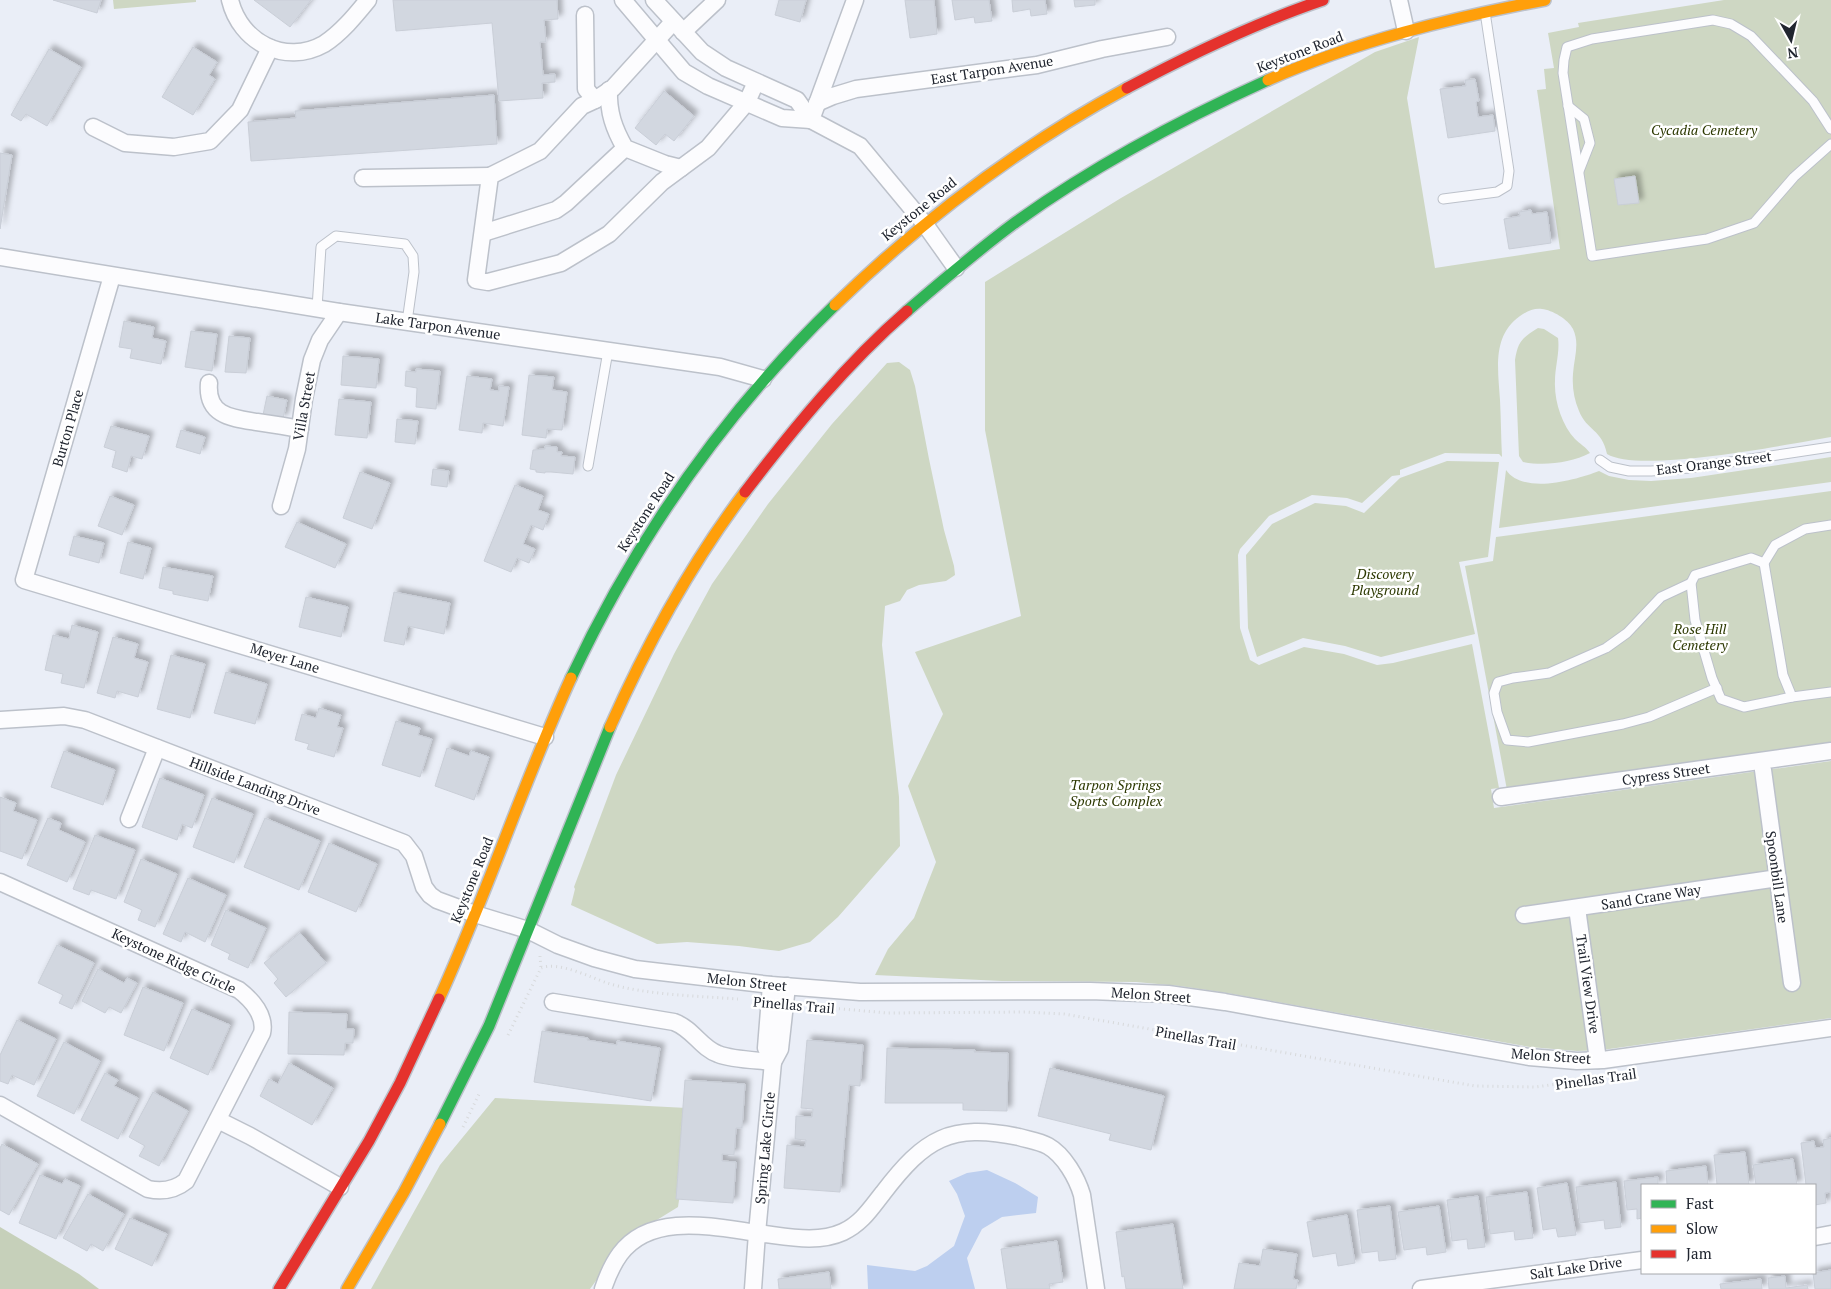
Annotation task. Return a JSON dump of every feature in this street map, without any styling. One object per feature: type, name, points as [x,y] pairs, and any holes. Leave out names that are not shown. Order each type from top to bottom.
[{"type":"main road","name":"Keystone Road","points":[[279,1289],[380,1122],[411,1060],[453,968],[545,737],[578,664],[632,563],[687,477],[763,379],[868,270],[924,223],[1010,158],[1066,121],[1109,96],[1226,38],[1323,0]]},
{"type":"main road","points":[[1406,31],[1485,11],[1545,0]]},
{"type":"main road","name":"Keystone Road","points":[[347,1289],[428,1150],[487,1030],[608,731],[645,653],[687,578],[736,504],[781,444],[832,386],[899,317],[956,268],[1056,194],[1141,142],[1212,105],[1276,76],[1348,49],[1406,31]]},
{"type":"street","points":[[230,0],[236,18],[250,36],[257,42],[270,48],[290,52],[310,50],[322,45],[341,30],[368,0]]},
{"type":"street","points":[[623,0],[684,72],[708,86],[782,118],[811,120],[860,146],[924,223],[956,268]]},
{"type":"street","points":[[654,0],[702,52],[726,68],[798,100],[811,120]]},
{"type":"street","points":[[363,178],[490,176],[540,152],[582,106],[609,90],[656,40],[717,0]]},
{"type":"street","points":[[811,120],[855,0]]},
{"type":"street","points":[[1399,0],[1406,31]]},
{"type":"street","points":[[584,16],[586,89],[595,100]]},
{"type":"street","name":"East Tarpon Avenue","points":[[817,103],[856,89],[1037,65],[1102,49],[1167,37]]},
{"type":"street","points":[[93,127],[125,143],[174,147],[210,141],[240,110],[270,48]]},
{"type":"street","points":[[490,176],[476,280],[488,282],[561,263],[609,234],[662,182],[708,148],[747,102],[756,82]]},
{"type":"street","points":[[609,90],[611,121],[625,148],[658,162],[681,168]]},
{"type":"street","points":[[483,233],[556,210],[625,148]]},
{"type":"street","name":"Lake Tarpon Avenue","points":[[0,257],[339,312],[720,367],[763,379]]},
{"type":"street","name":"Burton Place","points":[[24,580],[112,276]]},
{"type":"street","name":"Villa Street","points":[[281,506],[297,449],[312,360],[320,340],[339,312]]},
{"type":"street","points":[[209,383],[209,392],[213,404],[224,415],[300,429]]},
{"type":"street","name":"Meyer Lane","points":[[24,580],[545,737]]},
{"type":"street","name":"Hillside Landing Drive","points":[[0,720],[71,716],[85,720],[404,843],[412,851],[424,887],[430,895],[437,900],[475,914]]},
{"type":"street","points":[[129,819],[157,748]]},
{"type":"street","name":"Cypress Street","points":[[1501,797],[1831,751]]},
{"type":"street","name":"Spoonbill Lane","points":[[1763,770],[1792,983]]},
{"type":"street","name":"Sand Crane Way","points":[[1524,915],[1778,878]]},
{"type":"street","name":"Keystone Ridge Circle","points":[[0,882],[239,990],[262,1017],[263,1028],[186,1181],[174,1188],[157,1191],[140,1184],[0,1104]]},
{"type":"street","name":"Trail View Drive","points":[[1577,908],[1598,1060]]},
{"type":"street","name":"Melon Street","points":[[475,914],[528,930],[575,951],[627,967],[779,985],[868,992],[1090,991],[1168,994],[1218,1001],[1529,1057],[1577,1061],[1598,1060],[1831,1028]]},
{"type":"street","name":"Spring Lake Circle","points":[[753,1289],[773,1062],[780,1049],[779,985]]},
{"type":"street","points":[[553,1002],[674,1022],[684,1026],[718,1054],[773,1062]]},
{"type":"street","points":[[218,1120],[340,1187]]},
{"type":"street","points":[[603,1289],[620,1254],[628,1245],[651,1231],[666,1227],[685,1226],[818,1238],[837,1234],[853,1227],[863,1219],[908,1163],[938,1139],[953,1134],[970,1133],[1008,1135],[1034,1141],[1050,1147],[1061,1158],[1080,1187],[1096,1289]]},
{"type":"street","points":[[1816,1237],[1831,1234]]},
{"type":"street","name":"Salt Lake Drive","points":[[1421,1289],[1641,1260]]},
{"type":"lane","points":[[1443,199],[1497,192],[1507,186],[1509,179],[1485,11]]},
{"type":"lane","points":[[1831,129],[1814,100],[1751,36],[1731,24],[1713,20],[1592,39],[1567,48],[1563,73],[1592,256],[1707,239],[1754,223],[1794,177],[1831,144]]},
{"type":"lane","points":[[1568,106],[1584,119],[1590,143],[1578,171]]},
{"type":"lane","points":[[317,308],[321,247],[336,236],[404,244],[413,256],[414,272],[407,322]]},
{"type":"lane","points":[[588,466],[608,351]]},
{"type":"lane","name":"East Orange Street","points":[[1600,460],[1610,467],[1651,471],[1690,468],[1831,447]]},
{"type":"lane","points":[[1792,696],[1783,675],[1764,563],[1775,545],[1804,529],[1831,525]]},
{"type":"lane","points":[[1717,688],[1649,717],[1623,724],[1528,742],[1507,740],[1497,712],[1494,693],[1498,682],[1514,678],[1550,674],[1606,648],[1627,633],[1661,597],[1690,583],[1695,575],[1751,558],[1764,563]]},
{"type":"lane","points":[[1690,583],[1695,620],[1721,699],[1744,707],[1792,696],[1831,692]]},
{"type":"path","name":"Pinellas Trail","points":[[561,967],[624,988],[742,1000]]},
{"type":"path","name":"Pinellas Trail","points":[[814,1007],[888,1013],[1026,1012],[1064,1014],[1474,1086],[1536,1087],[1604,1078]]},
{"type":"green space","points":[[113,0],[196,0],[196,2],[114,9]]},
{"type":"green space","name":"Tarpon Springs Sports Complex","points":[[1724,0],[1831,0],[1831,437],[1750,451],[1681,459],[1650,461],[1624,459],[1607,454],[1602,440],[1582,418],[1576,402],[1573,379],[1576,340],[1571,325],[1555,313],[1542,309],[1531,310],[1511,324],[1501,343],[1498,377],[1502,457],[1499,454],[1445,453],[1400,470],[1400,475],[1392,476],[1362,503],[1347,498],[1312,495],[1269,516],[1240,549],[1238,555],[1240,628],[1250,660],[1259,665],[1304,647],[1344,654],[1377,665],[1393,663],[1472,644],[1499,788],[1491,789],[1494,808],[1831,761],[1831,1018],[1602,1050],[1577,1051],[1530,1047],[1180,986],[1136,982],[1002,981],[875,975],[888,949],[914,918],[936,862],[908,786],[943,714],[915,652],[1021,616],[985,430],[985,282],[1121,198],[1375,52],[1419,37],[1407,98],[1435,268],[1560,249],[1537,90],[1546,89],[1544,69],[1554,68],[1548,33],[1579,27],[1578,23]]},
{"type":"green space","points":[[1538,328],[1544,329],[1558,338],[1555,381],[1557,404],[1570,433],[1590,453],[1566,461],[1548,464],[1523,462],[1519,456],[1515,360],[1522,341]]},
{"type":"green space","points":[[899,362],[910,370],[915,386],[955,575],[946,581],[919,585],[907,590],[900,601],[885,606],[882,645],[899,797],[900,846],[838,917],[810,942],[779,951],[687,942],[657,944],[571,905],[574,887],[616,775],[674,654],[712,584],[768,504],[832,424],[887,363]]},
{"type":"green space","points":[[1831,457],[1831,482],[1499,528],[1506,470],[1514,478],[1537,484],[1564,481],[1599,471],[1609,476],[1629,480],[1651,481],[1691,478]]},
{"type":"green space","name":"Discovery Playground","points":[[1447,461],[1499,462],[1488,557],[1459,562],[1475,634],[1381,657],[1345,646],[1303,638],[1257,657],[1248,628],[1246,555],[1272,524],[1315,503],[1346,506],[1364,513],[1400,478]]},
{"type":"green space","name":"Rose Hill Cemetery","points":[[1831,491],[1831,748],[1507,790],[1465,566],[1493,561],[1496,537]]},
{"type":"green space","points":[[495,1098],[687,1108],[687,1146],[678,1207],[626,1239],[590,1289],[371,1289],[440,1165]]},
{"type":"green space","points":[[0,1227],[79,1274],[99,1289],[0,1289]]},
{"type":"water","points":[[987,1170],[1015,1183],[1038,1197],[1036,1213],[1002,1217],[982,1229],[967,1258],[975,1289],[868,1289],[867,1265],[915,1271],[927,1266],[954,1246],[965,1216],[957,1194],[949,1181],[967,1173]]},
{"type":"building","points":[[53,0],[101,0],[97,13]]},
{"type":"building","points":[[254,0],[311,0],[290,27]]},
{"type":"building","points":[[393,0],[557,0],[558,19],[544,20],[546,42],[540,42],[543,75],[555,74],[555,82],[542,83],[543,98],[499,101],[492,23],[396,31]]},
{"type":"building","points":[[779,0],[806,0],[800,22],[775,15]]},
{"type":"building","points":[[905,0],[934,0],[937,34],[910,38]]},
{"type":"building","points":[[952,0],[989,0],[992,21],[975,23],[974,17],[955,20]]},
{"type":"building","points":[[1012,0],[1045,0],[1047,14],[1031,16],[1030,9],[1013,12]]},
{"type":"building","points":[[1074,0],[1095,0],[1095,5],[1075,7]]},
{"type":"building","points":[[193,47],[217,62],[209,75],[215,79],[193,115],[162,97]]},
{"type":"building","points":[[49,49],[81,67],[47,126],[26,114],[21,121],[11,115]]},
{"type":"building","points":[[1475,79],[1479,101],[1476,102],[1478,117],[1493,115],[1495,131],[1448,138],[1440,89],[1466,86],[1465,80]]},
{"type":"building","points":[[664,91],[694,116],[674,141],[665,134],[656,145],[635,128]]},
{"type":"building","points":[[494,95],[497,144],[251,161],[248,122],[296,118],[295,111]]},
{"type":"building","points":[[0,153],[12,155],[0,229]]},
{"type":"building","points":[[1635,176],[1639,203],[1618,205],[1614,179]]},
{"type":"building","points":[[1531,210],[1532,214],[1547,212],[1551,243],[1509,249],[1504,219],[1520,216],[1519,212]]},
{"type":"building","points":[[124,321],[154,327],[152,338],[166,341],[161,364],[130,358],[132,349],[119,347]]},
{"type":"building","points":[[191,331],[217,334],[212,371],[185,367]]},
{"type":"building","points":[[229,336],[250,338],[246,373],[225,372]]},
{"type":"building","points":[[343,356],[379,359],[376,388],[341,385]]},
{"type":"building","points":[[416,369],[440,371],[436,409],[416,407],[417,388],[405,386],[406,371],[416,372]]},
{"type":"building","points":[[529,375],[554,377],[552,390],[567,392],[562,430],[547,429],[546,438],[522,435]]},
{"type":"building","points":[[467,376],[492,379],[490,390],[499,391],[499,386],[509,387],[503,426],[483,423],[482,433],[459,430]]},
{"type":"building","points":[[267,396],[287,400],[283,419],[263,415]]},
{"type":"building","points":[[339,399],[371,402],[367,438],[335,435]]},
{"type":"building","points":[[397,419],[418,421],[415,444],[395,442]]},
{"type":"building","points":[[111,426],[149,436],[142,459],[131,456],[127,472],[112,467],[116,451],[104,447]]},
{"type":"building","points":[[181,430],[205,437],[200,454],[176,447]]},
{"type":"building","points":[[545,446],[557,447],[557,452],[562,452],[561,456],[575,457],[573,474],[536,472],[536,470],[530,469],[533,450],[545,449]]},
{"type":"building","points":[[433,469],[449,471],[447,487],[431,485]]},
{"type":"building","points":[[360,472],[390,483],[372,529],[343,518]]},
{"type":"building","points":[[515,485],[543,496],[538,510],[549,514],[543,530],[531,525],[523,544],[535,549],[529,563],[517,558],[511,572],[484,561]]},
{"type":"building","points":[[110,496],[134,505],[122,535],[98,526]]},
{"type":"building","points":[[297,522],[346,544],[335,568],[285,547]]},
{"type":"building","points":[[74,536],[104,543],[99,563],[69,555]]},
{"type":"building","points":[[128,542],[151,548],[143,579],[120,573]]},
{"type":"building","points":[[163,567],[213,576],[208,601],[173,594],[173,591],[159,588]]},
{"type":"building","points":[[394,592],[450,603],[444,634],[408,626],[404,645],[384,641]]},
{"type":"building","points":[[306,597],[348,607],[341,637],[299,627]]},
{"type":"building","points":[[72,625],[98,632],[84,688],[61,683],[63,674],[45,670],[53,635],[69,639]]},
{"type":"building","points":[[113,637],[138,644],[134,658],[148,662],[138,697],[117,691],[115,698],[97,693]]},
{"type":"building","points":[[171,655],[205,664],[190,718],[157,709]]},
{"type":"building","points":[[226,672],[267,684],[255,724],[214,713]]},
{"type":"building","points":[[319,708],[341,715],[337,727],[343,728],[334,757],[307,749],[309,744],[295,740],[302,714],[316,718]]},
{"type":"building","points":[[396,721],[420,728],[418,735],[432,739],[420,777],[382,765]]},
{"type":"building","points":[[447,748],[469,756],[471,751],[489,757],[474,800],[435,786]]},
{"type":"building","points":[[64,751],[115,770],[103,805],[51,787]]},
{"type":"building","points":[[160,778],[204,795],[192,828],[182,824],[177,840],[142,827]]},
{"type":"building","points":[[0,797],[16,803],[13,811],[37,820],[22,859],[0,851]]},
{"type":"building","points":[[212,798],[253,814],[234,863],[193,847]]},
{"type":"building","points":[[48,818],[61,823],[59,830],[85,842],[67,882],[27,865]]},
{"type":"building","points":[[265,818],[320,841],[299,890],[244,867]]},
{"type":"building","points":[[95,835],[135,850],[116,899],[91,890],[89,895],[73,889]]},
{"type":"building","points":[[329,843],[377,864],[356,912],[308,892]]},
{"type":"building","points":[[141,859],[177,874],[155,927],[138,920],[142,910],[124,902]]},
{"type":"building","points":[[188,878],[226,895],[205,942],[185,932],[181,942],[163,934]]},
{"type":"building","points":[[226,910],[266,928],[248,968],[228,959],[230,954],[211,945]]},
{"type":"building","points":[[300,933],[326,963],[286,997],[274,983],[278,979],[264,963]]},
{"type":"building","points":[[57,945],[94,963],[72,1009],[59,1003],[63,995],[38,983]]},
{"type":"building","points":[[98,969],[124,983],[127,978],[137,983],[121,1013],[109,1007],[105,1013],[82,1001]]},
{"type":"building","points":[[143,987],[183,1003],[164,1051],[124,1035]]},
{"type":"building","points":[[192,1009],[230,1025],[208,1075],[170,1058]]},
{"type":"building","points":[[289,1012],[347,1014],[346,1029],[354,1029],[353,1043],[345,1043],[344,1055],[288,1054]]},
{"type":"building","points":[[17,1020],[56,1039],[34,1085],[12,1075],[8,1084],[0,1081],[0,1055]]},
{"type":"building","points":[[542,1031],[588,1038],[587,1040],[617,1045],[617,1041],[660,1048],[651,1101],[534,1082]]},
{"type":"building","points":[[807,1040],[863,1045],[860,1086],[849,1085],[840,1192],[784,1188],[787,1145],[805,1147],[806,1140],[795,1139],[796,1116],[812,1117],[813,1109],[801,1108]]},
{"type":"building","points":[[64,1042],[100,1061],[74,1114],[37,1096]]},
{"type":"building","points":[[887,1048],[975,1050],[974,1052],[1008,1053],[1007,1111],[963,1110],[963,1103],[885,1103]]},
{"type":"building","points":[[289,1063],[333,1088],[312,1125],[260,1096],[269,1079],[278,1084]]},
{"type":"building","points":[[1050,1068],[1164,1096],[1151,1150],[1109,1140],[1111,1134],[1038,1116]]},
{"type":"building","points":[[105,1073],[118,1080],[114,1086],[138,1098],[118,1139],[81,1120]]},
{"type":"building","points":[[685,1080],[745,1084],[742,1128],[736,1128],[734,1155],[722,1154],[722,1161],[736,1162],[733,1203],[676,1199]]},
{"type":"building","points":[[153,1092],[188,1111],[159,1166],[139,1156],[145,1146],[129,1137]]},
{"type":"building","points":[[1831,1138],[1831,1192],[1825,1193],[1826,1203],[1816,1205],[1816,1184],[1806,1184],[1801,1143],[1814,1141],[1815,1148],[1824,1147],[1823,1140]]},
{"type":"building","points":[[2,1144],[38,1164],[9,1215],[0,1210],[0,1148]]},
{"type":"building","points":[[1745,1152],[1749,1184],[1717,1184],[1714,1155]]},
{"type":"building","points":[[1793,1159],[1797,1184],[1756,1184],[1753,1165]]},
{"type":"building","points":[[1706,1166],[1708,1184],[1667,1184],[1666,1171]]},
{"type":"building","points":[[40,1175],[62,1184],[65,1179],[80,1186],[56,1239],[19,1223]]},
{"type":"building","points":[[1658,1177],[1658,1184],[1641,1184],[1641,1218],[1637,1219],[1637,1209],[1627,1210],[1624,1181]]},
{"type":"building","points":[[1616,1182],[1621,1227],[1605,1229],[1604,1220],[1580,1223],[1576,1187]]},
{"type":"building","points":[[1567,1183],[1576,1235],[1558,1237],[1556,1228],[1543,1230],[1537,1188]]},
{"type":"building","points":[[1527,1192],[1533,1238],[1515,1240],[1514,1231],[1490,1234],[1486,1197]]},
{"type":"building","points":[[88,1194],[124,1214],[103,1251],[91,1244],[87,1251],[63,1238]]},
{"type":"building","points":[[1478,1196],[1485,1247],[1468,1249],[1467,1239],[1452,1241],[1447,1200]]},
{"type":"building","points":[[1390,1206],[1396,1259],[1379,1261],[1378,1251],[1362,1253],[1357,1210]]},
{"type":"building","points":[[1439,1206],[1446,1252],[1427,1255],[1426,1247],[1404,1250],[1398,1212]]},
{"type":"building","points":[[1347,1215],[1355,1263],[1338,1266],[1336,1253],[1313,1257],[1307,1222]]},
{"type":"building","points":[[130,1218],[167,1234],[152,1266],[115,1249]]},
{"type":"building","points":[[1173,1224],[1183,1289],[1126,1289],[1124,1276],[1122,1277],[1116,1232]]},
{"type":"building","points":[[1057,1241],[1063,1282],[1049,1284],[1050,1289],[1007,1289],[1001,1249]]},
{"type":"building","points":[[1263,1249],[1297,1254],[1293,1279],[1298,1280],[1296,1289],[1234,1289],[1239,1263],[1260,1266]]},
{"type":"building","points":[[1831,1270],[1831,1289],[1815,1289],[1813,1274]]},
{"type":"building","points":[[829,1272],[831,1289],[779,1289],[778,1279]]},
{"type":"building","points":[[1785,1276],[1786,1288],[1807,1285],[1808,1289],[1769,1289],[1768,1278]]},
{"type":"building","points":[[1761,1279],[1762,1289],[1721,1289],[1720,1284]]},
{"type":"traffic: fast","points":[[907,311],[1016,222],[1076,181],[1170,127],[1268,80]]},
{"type":"traffic: fast","points":[[571,678],[596,626],[624,576],[686,480],[720,433],[756,389],[835,305]]},
{"type":"traffic: fast","points":[[440,1124],[489,1026],[610,727]]},
{"type":"traffic: slow","points":[[1268,80],[1301,66],[1404,32],[1545,0]]},
{"type":"traffic: slow","points":[[835,305],[902,243],[974,186],[1048,134],[1127,88]]},
{"type":"traffic: slow","points":[[610,727],[654,635],[706,548],[745,492]]},
{"type":"traffic: slow","points":[[439,999],[571,678]]},
{"type":"traffic: slow","points":[[347,1289],[404,1192],[440,1124]]},
{"type":"traffic: jam","points":[[1127,88],[1224,40],[1323,0]]},
{"type":"traffic: jam","points":[[745,492],[822,397],[863,353],[907,311]]},
{"type":"traffic: jam","points":[[279,1289],[369,1141],[400,1083],[439,999]]},
{"type":"park label","name":"Cycadia Cemetery","points":[[1704,130]]}]
